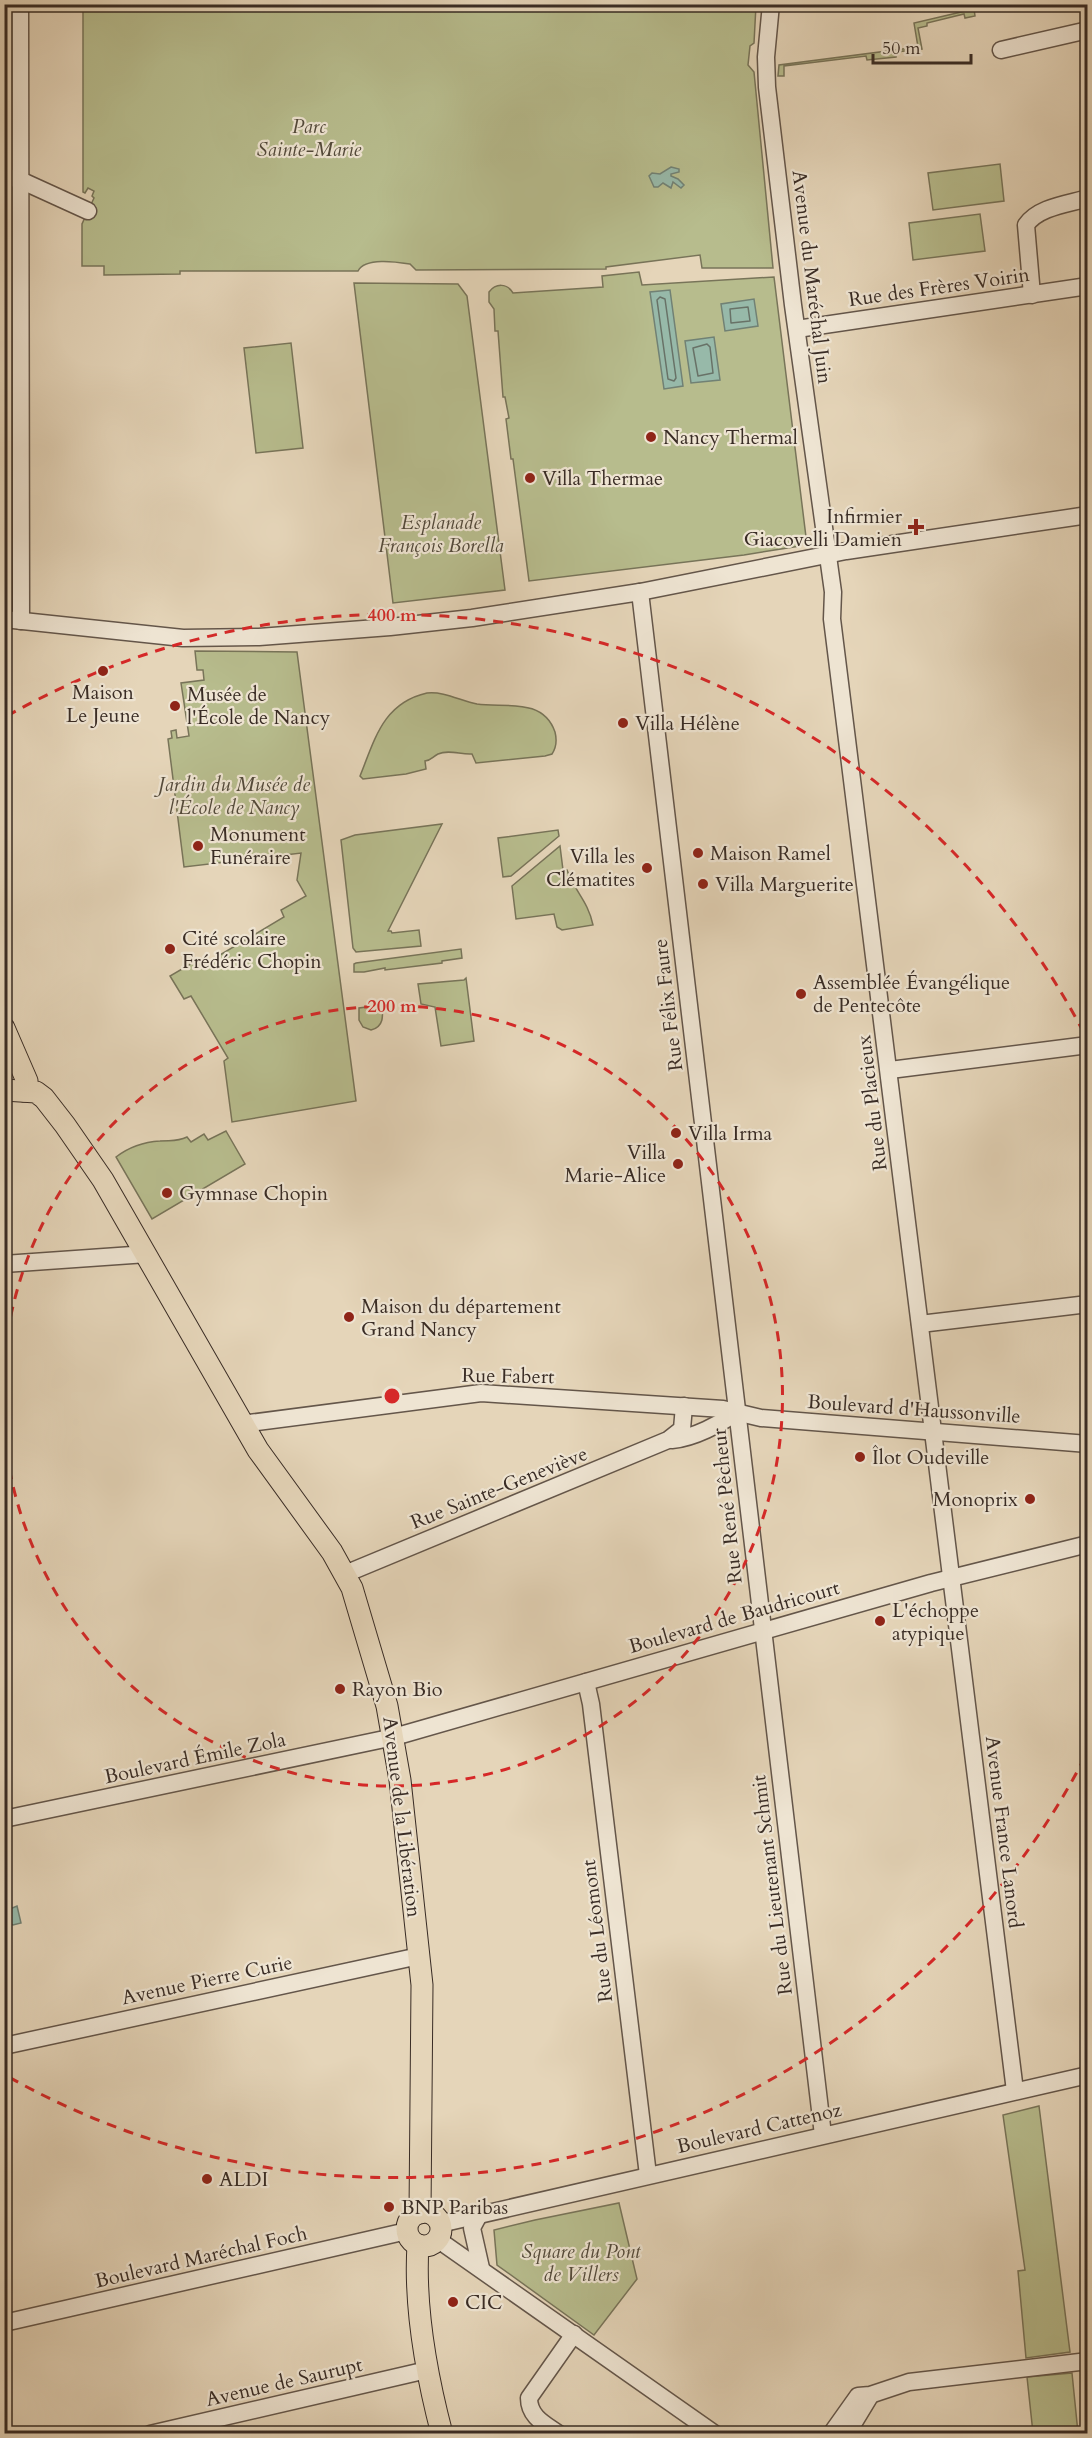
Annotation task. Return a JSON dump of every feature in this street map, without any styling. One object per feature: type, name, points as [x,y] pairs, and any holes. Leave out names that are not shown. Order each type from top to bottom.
[{"type":"main road","points":[[4,1028],[27,1081],[14,1090]]},
{"type":"main road","name":"Avenue de la Libération","points":[[14,1090],[36,1092],[44,1098],[103,1180],[242,1424],[271,1470],[332,1552],[345,1574],[364,1626],[394,1737],[422,1985],[420,2213],[409,2222],[425,2235]]},
{"type":"main road","points":[[425,2235],[418,2306],[427,2370],[442,2433]]},
{"type":"street","points":[[20,4],[12,178],[13,620],[172,637],[259,637],[338,632],[472,618],[639,592],[827,554],[1088,515]]},
{"type":"street","name":"Avenue du Maréchal Juin","points":[[771,4],[766,76],[827,554]]},
{"type":"street","points":[[1001,50],[1088,30]]},
{"type":"street","points":[[12,178],[88,211]]},
{"type":"street","points":[[1032,295],[1026,225],[1039,213],[1088,198]]},
{"type":"street","name":"Rue des Frères Voirin","points":[[797,329],[1088,286]]},
{"type":"street","name":"Rue du Placieux","points":[[827,554],[833,591],[832,620],[934,1431]]},
{"type":"street","name":"Rue Félix Faure","points":[[639,592],[737,1412]]},
{"type":"street","points":[[890,1070],[1088,1045]]},
{"type":"street","points":[[4,1264],[147,1254]]},
{"type":"street","points":[[920,1324],[1088,1304]]},
{"type":"street","name":"Rue Fabert","points":[[242,1424],[481,1393],[684,1406],[737,1412]]},
{"type":"street","points":[[668,1440],[682,1429],[684,1406]]},
{"type":"street","name":"Boulevard d'Haussonville","points":[[737,1412],[761,1418],[1088,1444]]},
{"type":"street","name":"Rue Sainte-Geneviève","points":[[345,1574],[668,1440],[681,1439],[725,1420],[737,1412]]},
{"type":"street","name":"Rue René Pêcheur","points":[[737,1412],[762,1631]]},
{"type":"street","name":"Avenue France Lanord","points":[[934,1431],[1015,2091]]},
{"type":"street","name":"Boulevard de Baudricourt","points":[[394,1737],[951,1578],[1088,1544]]},
{"type":"street","name":"Rue du Lieutenant Schmit","points":[[762,1631],[822,2135]]},
{"type":"street","name":"Rue du Léomont","points":[[586,1682],[648,2175]]},
{"type":"street","name":"Boulevard Émile Zola","points":[[4,1819],[394,1737]]},
{"type":"street","name":"Avenue Pierre Curie","points":[[4,2046],[419,1956]]},
{"type":"street","name":"Boulevard Cattenoz","points":[[425,2235],[479,2215],[1088,2074]]},
{"type":"street","points":[[479,2215],[472,2228],[481,2268]]},
{"type":"street","points":[[425,2235],[481,2268],[715,2433]]},
{"type":"street","name":"Boulevard Maréchal Foch","points":[[4,2324],[425,2235]]},
{"type":"street","points":[[559,2433],[534,2415],[529,2407],[530,2398],[574,2334]]},
{"type":"street","points":[[831,2433],[858,2396],[870,2395],[909,2382],[1088,2361]]},
{"type":"street","name":"Avenue de Saurupt","points":[[150,2433],[427,2370]]},
{"type":"street","points":[[847,2433],[870,2395]]},
{"type":"green space","name":"Parc Sainte-Marie","points":[[83,5],[756,5],[754,43],[750,46],[748,65],[754,72],[773,268],[702,268],[700,255],[606,267],[606,269],[416,270],[410,264],[374,262],[358,271],[180,271],[180,274],[104,275],[104,266],[82,266],[82,224],[94,198],[92,196],[94,191],[88,188],[85,193],[83,192]]},
{"type":"green space","points":[[974,9],[975,16],[965,18],[964,14],[927,23],[927,26],[918,28],[922,49],[896,52],[896,57],[867,60],[866,56],[784,66],[784,76],[778,76],[779,65],[918,47],[914,23]]},
{"type":"green space","points":[[1000,164],[1004,201],[933,210],[928,173]]},
{"type":"green space","points":[[980,214],[985,251],[913,260],[909,223]]},
{"type":"green space","name":"Nancy Thermal","points":[[639,272],[642,285],[774,277],[806,537],[800,546],[744,555],[529,581],[506,419],[509,418],[505,397],[503,397],[498,331],[495,331],[494,309],[489,302],[489,292],[501,285],[508,287],[513,293],[603,287],[602,276]]},
{"type":"green space","name":"Esplanade François Borella","points":[[354,283],[458,284],[467,296],[505,590],[393,603]]},
{"type":"green space","points":[[291,343],[303,448],[256,453],[244,348]]},
{"type":"green space","name":"Jardin du Musée de l'École de Nancy","points":[[195,651],[297,652],[356,1101],[232,1122],[224,1061],[228,1058],[191,996],[184,999],[170,976],[199,959],[203,965],[284,917],[281,910],[306,896],[297,880],[301,853],[184,867],[168,739],[172,738],[171,731],[176,730],[177,738],[189,736],[181,683],[204,680],[203,670],[197,670]]},
{"type":"green space","points":[[427,693],[446,695],[477,704],[522,706],[542,713],[555,732],[556,744],[553,752],[545,756],[476,763],[472,754],[442,753],[425,761],[426,769],[406,774],[363,779],[360,776],[376,736],[390,714],[412,698]]},
{"type":"green space","points":[[442,824],[388,931],[392,933],[419,930],[421,946],[356,952],[353,948],[341,840],[355,835]]},
{"type":"green space","points":[[558,830],[559,836],[511,876],[503,877],[498,838]]},
{"type":"green space","points":[[560,846],[563,870],[567,870],[588,909],[593,925],[562,930],[557,927],[554,914],[516,919],[512,886]]},
{"type":"green space","points":[[461,949],[462,958],[442,961],[442,963],[354,972],[356,963]]},
{"type":"green space","points":[[466,978],[474,1041],[441,1046],[435,1007],[421,1004],[418,984]]},
{"type":"green space","points":[[382,1005],[380,1024],[371,1030],[363,1027],[359,1020],[359,1008]]},
{"type":"green space","name":"Gymnase Chopin","points":[[226,1131],[245,1164],[152,1219],[116,1157],[142,1144],[187,1137],[191,1142],[204,1134],[208,1140]]},
{"type":"green space","points":[[1039,2106],[1070,2352],[1026,2358],[1018,2271],[1025,2270],[1003,2115]]},
{"type":"green space","name":"Square du Pont de Villers","points":[[619,2203],[637,2279],[594,2335],[497,2265],[494,2230]]},
{"type":"green space","points":[[1072,2373],[1078,2433],[1033,2433],[1027,2377]]},
{"type":"water","points":[[671,167],[679,169],[679,172],[671,176],[684,185],[681,188],[673,182],[671,188],[663,183],[654,187],[649,176],[652,173],[660,174]]},
{"type":"water","points":[[670,290],[683,386],[664,389],[650,292]]},
{"type":"water","points":[[754,299],[758,326],[725,331],[721,304]]},
{"type":"water","points":[[714,337],[720,380],[691,383],[685,341]]},
{"type":"water","points":[[17,1906],[21,1923],[13,1925],[5,1922],[5,1911]]},
{"type":"place","name":"Nancy Thermal","points":[[651,437]]},
{"type":"place","name":"Villa Thermae","points":[[530,478]]},
{"type":"place","name":"Infirmier Giacovelli Damien","points":[[916,527]]},
{"type":"place","name":"Maison Le Jeune","points":[[103,671]]},
{"type":"place","name":"Musée de l'École de Nancy","points":[[175,706]]},
{"type":"place","name":"Villa Hélène","points":[[623,723]]},
{"type":"place","name":"Monument Funéraire","points":[[198,846]]},
{"type":"place","name":"Maison Ramel","points":[[698,853]]},
{"type":"place","name":"Villa les Clématites","points":[[647,868]]},
{"type":"place","name":"Villa Marguerite","points":[[703,884]]},
{"type":"place","name":"Cité scolaire Frédéric Chopin","points":[[170,949]]},
{"type":"place","name":"Assemblée Évangélique de Pentecôte","points":[[801,994]]},
{"type":"place","name":"Villa Irma","points":[[676,1133]]},
{"type":"place","name":"Villa Marie-Alice","points":[[678,1164]]},
{"type":"place","name":"Gymnase Chopin","points":[[167,1193]]},
{"type":"place","name":"Maison du département Grand Nancy","points":[[349,1317]]},
{"type":"place","name":"Îlot Oudeville","points":[[860,1457]]},
{"type":"place","name":"Monoprix","points":[[1030,1499]]},
{"type":"place","name":"L'échoppe atypique","points":[[880,1621]]},
{"type":"place","name":"Rayon Bio","points":[[340,1689]]},
{"type":"place","name":"ALDI","points":[[207,2179]]},
{"type":"place","name":"BNP Paribas","points":[[389,2207]]},
{"type":"place","name":"CIC","points":[[453,2302]]}]
